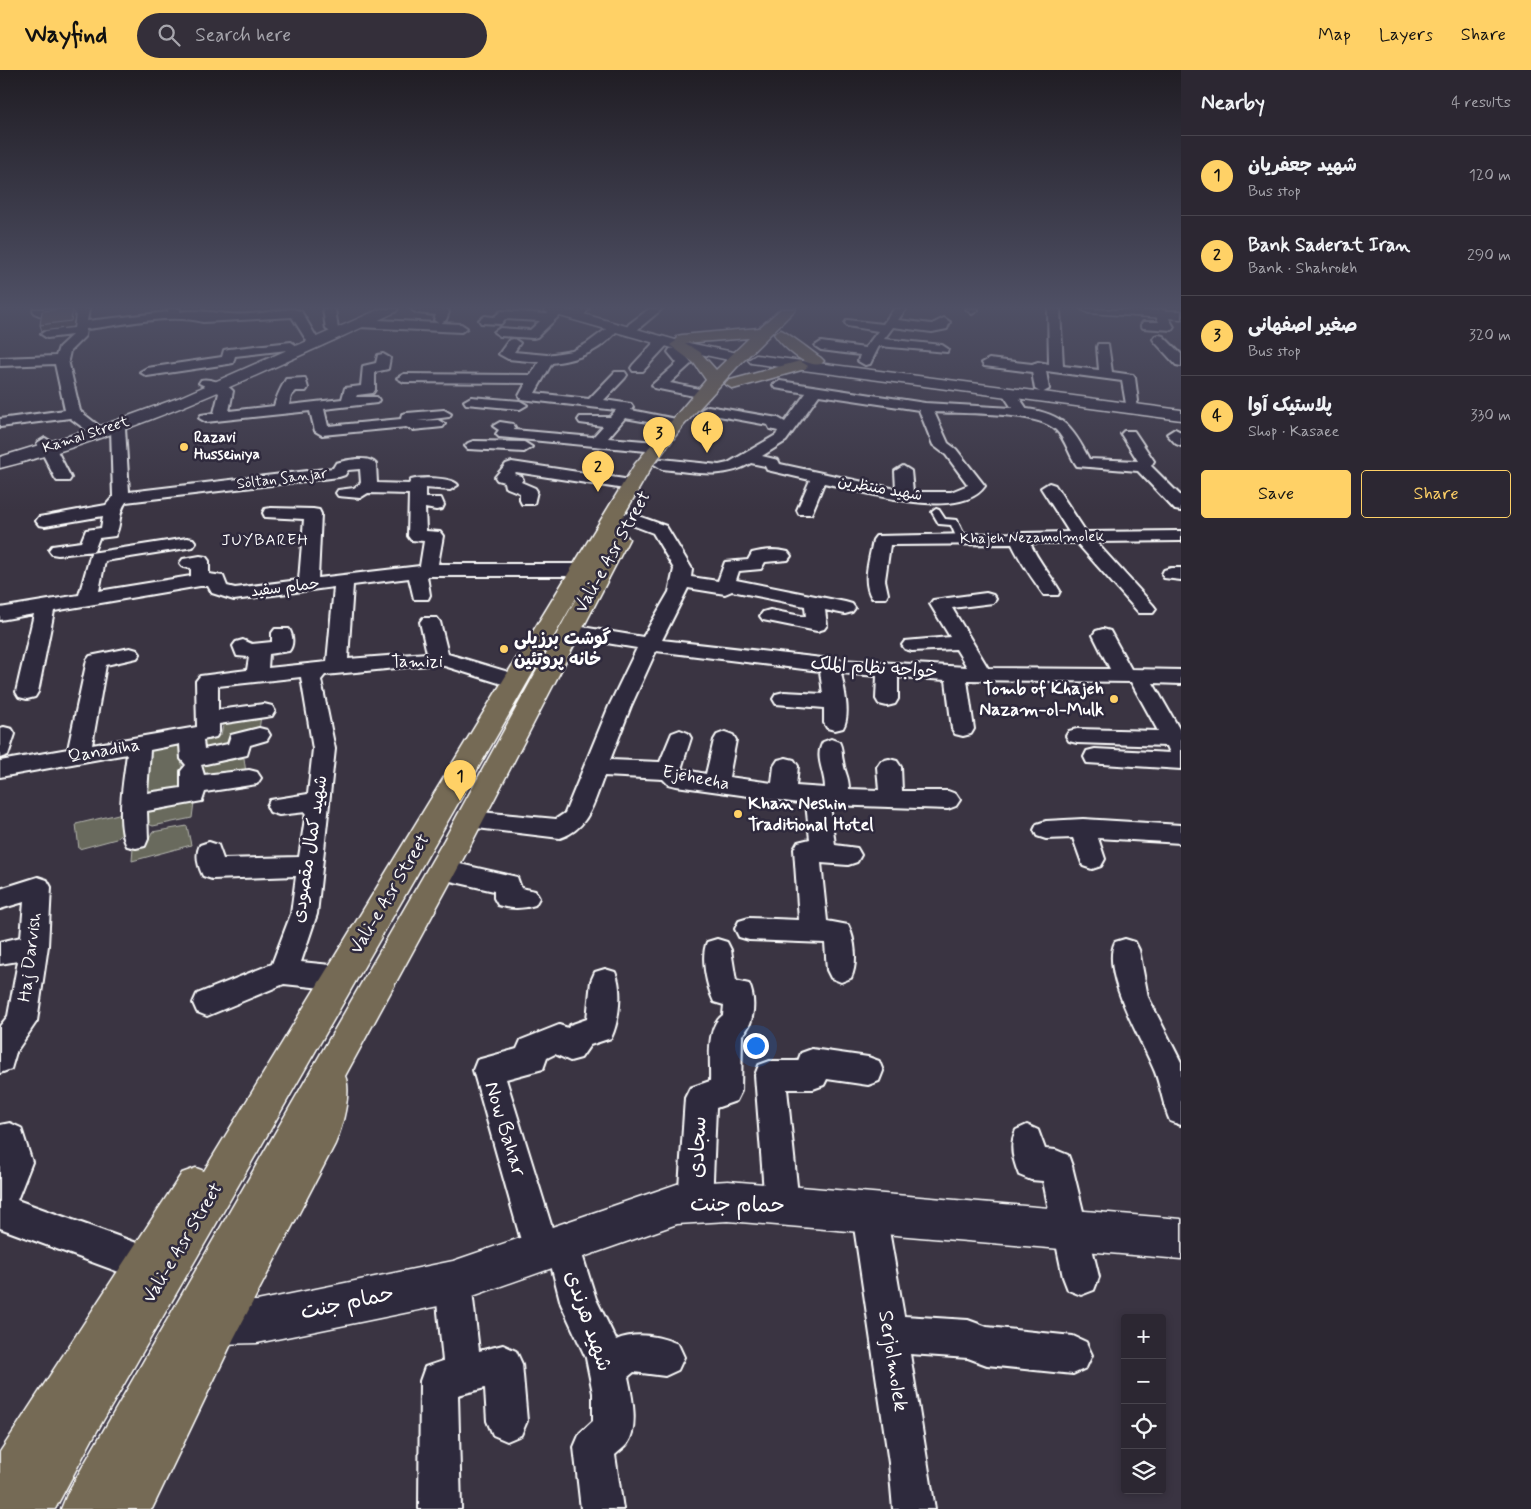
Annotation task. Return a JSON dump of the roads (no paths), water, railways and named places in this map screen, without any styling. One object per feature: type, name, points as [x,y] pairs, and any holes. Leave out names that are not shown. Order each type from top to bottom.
[{"type":"main road","name":"Kamal Street","points":[[200,378],[205,376]]},
{"type":"main road","name":"Kamal Street","points":[[0,457],[95,430],[205,376]]},
{"type":"main road","points":[[709,376],[715,392],[767,376]]},
{"type":"main road","name":"Vali-e Asr Street","points":[[9,1491],[77,1422],[318,1053],[442,870],[570,631],[641,522],[659,456],[676,423],[715,392],[730,376]]},
{"type":"main road","points":[[879,376],[1009,393],[1181,408]]},
{"type":"main road","points":[[960,376],[1137,405],[1181,415]]},
{"type":"main road","name":"Vali-e Asr Street","points":[[85,1509],[318,1053],[341,978],[631,485],[659,456],[684,436],[715,392]]},
{"type":"main road","name":"Kamal Street","points":[[0,463],[46,445]]},
{"type":"main road","points":[[9,1491],[146,1264],[245,1112],[318,1053]]},
{"type":"main road","points":[[127,1509],[219,1322],[322,1132],[318,1053]]},
{"type":"main road","name":"حمام جنت","points":[[219,1322],[257,1322],[453,1282],[677,1204],[728,1201],[1181,1239]]},
{"type":"street","points":[[65,376],[73,412],[95,430]]},
{"type":"street","points":[[184,376],[200,378],[226,391],[217,414],[372,400]]},
{"type":"street","points":[[349,402],[350,391],[368,390],[368,376]]},
{"type":"street","points":[[522,403],[537,376]]},
{"type":"street","points":[[593,403],[619,376]]},
{"type":"street","points":[[670,376],[660,385],[715,392],[778,422],[775,426],[787,428]]},
{"type":"street","points":[[1039,376],[1042,389]]},
{"type":"street","points":[[1114,376],[1128,378],[1137,405]]},
{"type":"street","points":[[404,378],[535,379]]},
{"type":"street","points":[[281,409],[284,394],[289,392],[291,382],[300,381],[301,388]]},
{"type":"street","points":[[780,385],[804,397],[1042,415],[1065,428],[1083,463],[1142,466],[1181,506]]},
{"type":"street","points":[[1009,393],[1022,413]]},
{"type":"street","points":[[473,446],[599,440],[719,470],[733,467],[781,438],[804,397]]},
{"type":"street","points":[[471,401],[505,399],[522,403],[593,403],[626,407],[599,440]]},
{"type":"street","points":[[316,404],[322,431],[410,422],[412,426],[441,419]]},
{"type":"street","name":"شهید منتظرین","points":[[750,458],[772,463],[774,467],[815,472],[880,497],[904,496],[920,498],[959,496],[976,486],[951,452],[941,445],[925,407]]},
{"type":"street","points":[[0,423],[73,412]]},
{"type":"street","points":[[585,420],[617,418],[676,423]]},
{"type":"street","points":[[500,426],[508,427],[504,434],[527,443]]},
{"type":"street","points":[[58,550],[88,547],[92,534],[109,532],[116,504],[118,428]]},
{"type":"street","points":[[1129,434],[1146,461],[1142,466]]},
{"type":"street","points":[[46,445],[63,478]]},
{"type":"street","name":"Soltan Sanjar","points":[[45,521],[203,484],[308,479],[339,472],[342,466],[368,464],[368,488]]},
{"type":"street","points":[[528,500],[528,491],[512,484],[515,480],[503,477],[512,467],[631,485]]},
{"type":"street","points":[[903,470],[904,496]]},
{"type":"street","points":[[805,510],[815,472]]},
{"type":"street","points":[[420,595],[422,571],[434,536],[418,536],[417,483],[450,485]]},
{"type":"street","points":[[344,493],[360,493],[362,488],[368,488],[417,496],[435,502],[436,505]]},
{"type":"street","points":[[1049,488],[1081,537],[1146,609]]},
{"type":"street","points":[[271,513],[313,514],[308,586]]},
{"type":"street","points":[[469,820],[560,829],[575,818],[594,767],[649,645],[678,592],[681,581],[683,570],[660,530],[641,522]]},
{"type":"street","name":"Khajeh Nezamolmolek","points":[[878,594],[876,580],[882,540],[1181,536]]},
{"type":"street","points":[[1018,538],[1032,566],[1038,570],[1051,591]]},
{"type":"street","points":[[88,598],[97,557],[187,543]]},
{"type":"street","points":[[681,581],[724,588],[731,566],[755,565],[758,557],[782,556]]},
{"type":"street","points":[[0,614],[200,580],[200,561],[189,563]]},
{"type":"street","name":"حمام سفید","points":[[200,580],[216,580],[219,589],[234,594],[422,571],[580,570]]},
{"type":"street","points":[[327,669],[344,582]]},
{"type":"street","points":[[726,584],[844,608]]},
{"type":"street","points":[[982,674],[940,604],[986,599]]},
{"type":"street","points":[[770,616],[817,625],[814,602]]},
{"type":"street","points":[[27,692],[45,606]]},
{"type":"street","points":[[430,622],[439,658]]},
{"type":"street","name":"خواجه نظام الملک","points":[[570,631],[705,654],[829,666],[982,674],[1131,675],[1169,672]]},
{"type":"street","points":[[256,677],[252,648],[282,647],[282,633]]},
{"type":"street","points":[[1103,635],[1177,746]]},
{"type":"street","points":[[912,645],[964,643]]},
{"type":"street","points":[[78,756],[96,660],[130,654]]},
{"type":"street","name":"Tamizi","points":[[202,728],[206,682],[439,658],[515,681]]},
{"type":"street","points":[[784,699],[835,712],[829,666]]},
{"type":"street","name":"شهید کمال مقصودی","points":[[283,972],[304,914],[324,749],[310,679],[327,669]]},
{"type":"street","points":[[887,699],[888,670]]},
{"type":"street","points":[[956,673],[963,729]]},
{"type":"street","name":"Qanadiha","points":[[0,769],[139,744],[264,711]]},
{"type":"street","points":[[134,804],[194,795],[192,785],[193,759],[202,728]]},
{"type":"street","points":[[193,759],[239,750],[239,740],[259,735]]},
{"type":"street","points":[[1077,736],[1177,746]]},
{"type":"street","points":[[670,771],[680,738]]},
{"type":"street","points":[[716,783],[725,740]]},
{"type":"street","points":[[136,838],[134,804],[139,744]]},
{"type":"street","points":[[814,933],[807,849],[823,848],[827,796],[837,775],[830,764],[831,747]]},
{"type":"street","points":[[1095,757],[1181,761]]},
{"type":"street","points":[[783,793],[786,766]]},
{"type":"street","name":"Ejeheeha","points":[[594,767],[670,771],[676,778],[783,793],[891,800],[948,800]]},
{"type":"street","points":[[889,767],[891,800]]},
{"type":"street","points":[[192,785],[249,778]]},
{"type":"street","points":[[279,806],[319,802]]},
{"type":"street","points":[[1083,828],[1092,859]]},
{"type":"street","points":[[1046,830],[1083,828],[1181,834]]},
{"type":"street","points":[[209,852],[212,869],[310,866]]},
{"type":"street","points":[[808,853],[848,854]]},
{"type":"street","points":[[442,870],[508,884],[507,898],[526,898]]},
{"type":"street","name":"Haj Darvish","points":[[0,899],[38,887],[34,946],[22,1021],[2,1048],[0,1059]]},
{"type":"street","points":[[749,929],[838,933],[842,970]]},
{"type":"street","points":[[0,953],[34,946]]},
{"type":"street","name":"سجادی","points":[[695,1203],[701,1098],[725,1091],[727,1029],[737,1021],[739,993],[724,993],[716,950]]},
{"type":"street","points":[[1126,950],[1134,998],[1170,1072],[1181,1110]]},
{"type":"street","points":[[207,1002],[283,972],[341,978]]},
{"type":"street","name":"Now Bahar","points":[[552,1247],[488,1070],[532,1059],[532,1050],[559,1038],[570,1048],[581,1034],[602,1029],[605,981]]},
{"type":"street","points":[[782,1206],[770,1075],[813,1076],[812,1063],[868,1071]]},
{"type":"street","points":[[0,1141],[10,1139],[16,1162],[0,1199]]},
{"type":"street","points":[[1027,1141],[1031,1164],[1056,1166],[1072,1230],[1081,1277]]},
{"type":"street","points":[[0,1211],[146,1264]]},
{"type":"street","name":"Serjolmolek","points":[[869,1213],[909,1463],[914,1509]]},
{"type":"street","name":"شهید هرندی","points":[[552,1247],[604,1355],[612,1393],[613,1430],[594,1447],[602,1509]]},
{"type":"street","points":[[453,1282],[463,1375]]},
{"type":"street","points":[[888,1334],[968,1339],[987,1346],[1073,1355]]},
{"type":"street","points":[[607,1368],[629,1352],[666,1357]]},
{"type":"street","points":[[440,1509],[440,1381],[502,1364],[508,1421]]},
{"type":"lane","points":[[936,512],[942,522],[954,522],[962,539]]},
{"type":"place","name":"Razavi Husseiniya","points":[[184,447]]},
{"type":"place","name":"پلاستیک آوا","points":[[707,453]]},
{"type":"place","name":"صغیر اصفهانی","points":[[659,458]]},
{"type":"place","name":"Bank Saderat Iran","points":[[598,492]]},
{"type":"place","name":"گوشت برزیلی خانه پروتئین","points":[[504,649]]},
{"type":"place","name":"Tomb of Khajeh Nazam-ol-Mulk","points":[[1114,699]]},
{"type":"place","name":"شهید جعفریان","points":[[460,801]]},
{"type":"place","name":"Khan Neshin Traditional Hotel","points":[[738,814]]},
{"type":"district","name":"JUYBAREH","points":[[265,540]]}]
